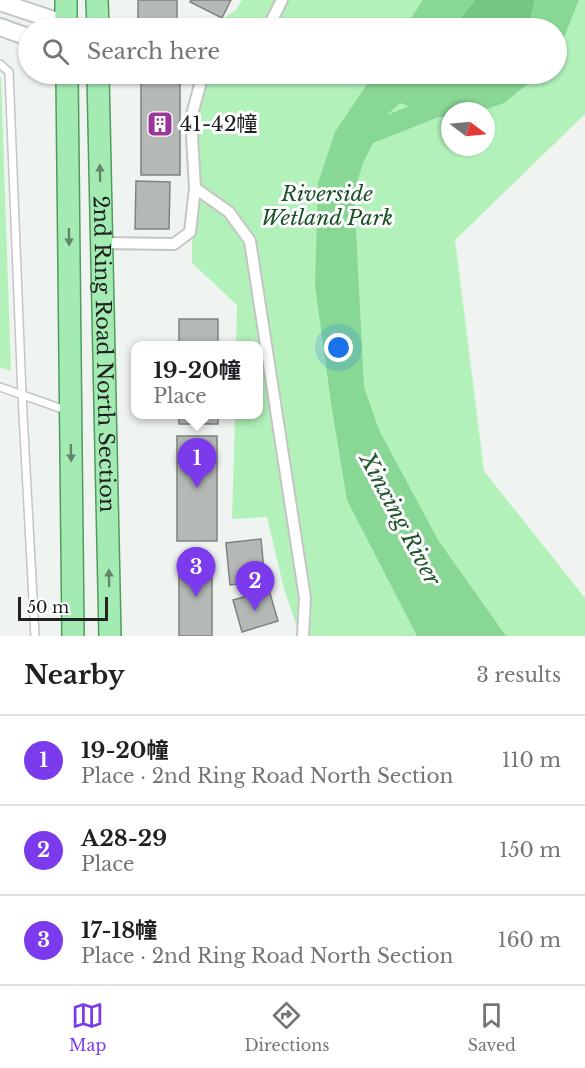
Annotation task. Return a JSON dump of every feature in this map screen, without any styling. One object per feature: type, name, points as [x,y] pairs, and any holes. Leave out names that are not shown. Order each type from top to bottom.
[{"type":"main road","points":[[66,0],[66,18]]},
{"type":"main road","points":[[97,0],[98,18]]},
{"type":"main road","name":"2nd Ring Road North Section","points":[[68,84],[73,636]]},
{"type":"main road","name":"2nd Ring Road North Section","points":[[99,84],[110,636]]},
{"type":"street","points":[[273,18],[282,0]]},
{"type":"street","points":[[0,2],[44,18]]},
{"type":"street","points":[[0,27],[18,33]]},
{"type":"street","points":[[102,243],[174,244],[190,232],[195,188],[191,118],[200,84]]},
{"type":"street","points":[[195,188],[229,212],[250,241],[305,598],[303,636]]},
{"type":"lane","points":[[0,64],[9,72],[22,394],[35,636]]},
{"type":"lane","points":[[0,387],[70,412]]},
{"type":"green space","name":"Riverside Wetland Park","points":[[242,0],[585,0],[585,114],[455,240],[484,471],[585,598],[585,636],[300,636],[284,589],[267,517],[232,519],[235,419],[263,419],[263,341],[236,341],[237,305],[192,263],[192,84],[567,84],[567,18],[224,18],[236,10]]},
{"type":"green space","points":[[1,77],[11,371],[0,367]]},
{"type":"shaded area","points":[[475,0],[535,0],[530,18],[461,18]]},
{"type":"water","points":[[423,0],[475,0],[461,18],[411,18]]},
{"type":"water","points":[[535,0],[579,0],[567,30],[567,18],[530,18]]},
{"type":"water","points":[[367,84],[528,84],[504,103],[495,106],[495,102],[441,102],[441,117],[400,103],[387,115],[363,163],[354,192],[364,387],[379,430],[438,540],[506,636],[417,636],[347,500],[315,286],[318,183],[335,132]]},
{"type":"building","points":[[138,0],[177,0],[177,18],[138,18]]},
{"type":"building","points":[[191,0],[231,0],[222,18],[190,2]]},
{"type":"building","name":"41-42幢","points":[[141,84],[180,84],[180,175],[141,175]]},
{"type":"building","points":[[136,181],[170,182],[169,229],[135,229]]},
{"type":"building","points":[[179,319],[218,319],[218,341],[179,341]]},
{"type":"building","points":[[179,419],[218,419],[218,424],[179,424]]},
{"type":"building","points":[[177,436],[217,436],[217,541],[177,541]]},
{"type":"building","points":[[261,539],[265,581],[230,585],[226,543]]},
{"type":"building","points":[[179,559],[212,559],[212,636],[179,636]]},
{"type":"building","points":[[269,590],[278,621],[242,632],[233,600]]},
{"type":"waterway","name":"Xinxing River","points":[[355,139],[441,105]]},
{"type":"place","name":"41-42幢","points":[[160,124]]},
{"type":"place","name":"19-20幢","points":[[197,488]]},
{"type":"place","name":"17-18幢","points":[[196,597]]},
{"type":"place","name":"A28-29","points":[[255,611]]}]
